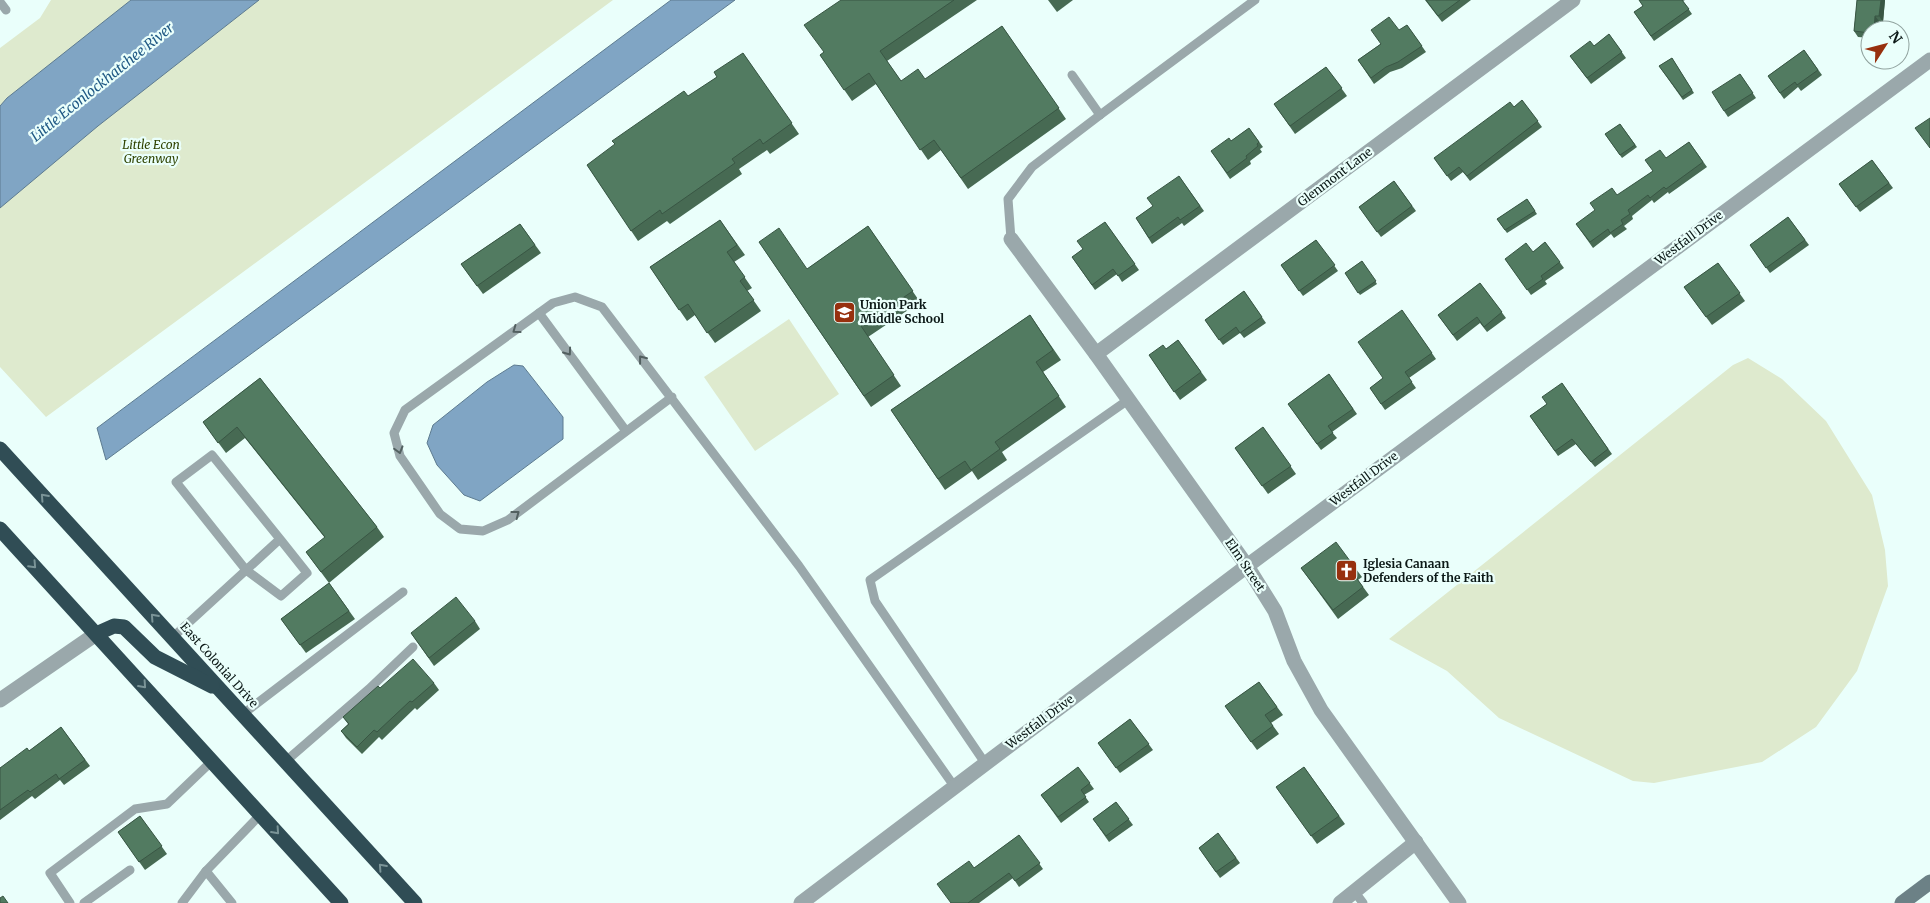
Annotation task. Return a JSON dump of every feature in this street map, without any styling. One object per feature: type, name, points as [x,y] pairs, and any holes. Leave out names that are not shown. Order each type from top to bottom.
[{"type":"highway","name":"East Colonial Drive","points":[[0,449],[415,903]]},
{"type":"highway","points":[[0,529],[261,814],[338,902]]},
{"type":"highway","points":[[96,634],[114,626],[124,628],[155,657],[222,691]]},
{"type":"main road","points":[[1902,903],[1930,882]]},
{"type":"street","name":"Glenmont Lane","points":[[1096,354],[1573,0]]},
{"type":"street","name":"Westfall Drive","points":[[801,903],[1247,566],[1930,60]]},
{"type":"street","name":"Elm Street","points":[[1011,239],[1096,354],[1247,566],[1275,611],[1294,661],[1321,710],[1459,903]]},
{"type":"street","points":[[0,700],[96,634]]},
{"type":"street","points":[[1340,903],[1359,897],[1416,842]]},
{"type":"lane","points":[[1011,239],[1008,199],[1032,167],[1100,114],[1255,0]]},
{"type":"lane","points":[[0,2],[6,10]]},
{"type":"lane","points":[[1072,75],[1100,114]]},
{"type":"lane","points":[[672,397],[508,520],[483,531],[460,529],[440,514],[400,456],[394,434],[405,410],[553,303],[575,297],[602,307],[672,397],[824,601],[954,786]]},
{"type":"lane","points":[[539,313],[626,431]]},
{"type":"lane","points":[[985,763],[875,601],[870,580],[1128,400]]},
{"type":"lane","points":[[212,455],[280,539],[307,573],[281,596],[246,570],[176,482],[212,455]]},
{"type":"lane","points":[[173,637],[280,539]]},
{"type":"lane","points":[[243,714],[402,592]]},
{"type":"lane","points":[[286,761],[369,689],[413,647]]},
{"type":"lane","points":[[70,903],[50,874],[135,809],[167,804],[212,761]]},
{"type":"lane","points":[[182,903],[206,871],[261,814]]},
{"type":"lane","points":[[84,903],[130,870]]},
{"type":"lane","points":[[206,871],[232,903]]},
{"type":"green space","name":"Little Econ Greenway","points":[[51,0],[613,0],[46,417],[0,367],[0,48],[40,18]]},
{"type":"green space","points":[[789,319],[839,394],[755,451],[704,377]]},
{"type":"green space","points":[[1748,358],[1782,379],[1826,421],[1872,495],[1885,550],[1888,586],[1857,671],[1816,727],[1762,762],[1654,783],[1633,781],[1499,718],[1447,671],[1389,639],[1733,365]]},
{"type":"water","name":"Little Econlockhatchee River","points":[[131,0],[259,0],[98,126],[0,208],[0,106],[7,98]]},
{"type":"water","points":[[671,0],[735,0],[106,460],[97,428]]},
{"type":"water","points":[[514,365],[523,366],[563,417],[563,439],[480,501],[464,495],[437,465],[427,443],[433,425],[487,382]]},
{"type":"building","points":[[841,0],[954,0],[880,51],[901,81],[918,69],[925,79],[1002,26],[1059,108],[961,178],[934,140],[920,150],[869,73],[844,90],[820,55],[824,52],[804,25]]},
{"type":"building","points":[[1426,0],[1460,0],[1438,16]]},
{"type":"building","points":[[1639,0],[1682,0],[1689,9],[1651,36],[1634,12],[1643,6]]},
{"type":"building","points":[[1857,0],[1881,0],[1879,16],[1875,16],[1875,20],[1860,20],[1860,32],[1854,31]]},
{"type":"building","points":[[1389,17],[1399,30],[1407,25],[1422,46],[1371,78],[1358,60],[1381,44],[1371,30]]},
{"type":"building","points":[[1609,34],[1622,52],[1587,78],[1570,56],[1590,41],[1594,46]]},
{"type":"building","points":[[1804,50],[1818,70],[1797,85],[1795,82],[1780,93],[1768,76]]},
{"type":"building","points":[[743,53],[792,123],[763,144],[760,139],[732,159],[735,163],[662,214],[660,210],[631,231],[587,165],[615,144],[612,141],[684,91],[688,96],[717,77],[714,72]]},
{"type":"building","points":[[1672,58],[1692,90],[1682,97],[1659,66]]},
{"type":"building","points":[[1326,67],[1342,88],[1290,126],[1274,104]]},
{"type":"building","points":[[1740,74],[1753,93],[1724,111],[1712,92]]},
{"type":"building","points":[[1522,100],[1538,121],[1467,176],[1459,167],[1447,176],[1434,158],[1510,102],[1514,107]]},
{"type":"building","points":[[1930,118],[1930,148],[1915,128]]},
{"type":"building","points":[[1620,124],[1635,145],[1620,155],[1605,134]]},
{"type":"building","points":[[1249,128],[1259,142],[1258,146],[1246,156],[1247,158],[1227,173],[1211,151],[1229,138],[1231,141]]},
{"type":"building","points":[[1689,142],[1703,162],[1666,189],[1664,187],[1650,198],[1648,195],[1628,210],[1630,214],[1621,220],[1623,224],[1610,233],[1608,229],[1590,242],[1576,224],[1595,210],[1590,203],[1612,188],[1617,195],[1653,171],[1645,160],[1660,150],[1666,158]]},
{"type":"building","points":[[1872,160],[1889,183],[1856,207],[1839,184]]},
{"type":"building","points":[[1179,176],[1200,206],[1180,220],[1178,217],[1149,238],[1136,218],[1153,206],[1147,198]]},
{"type":"building","points":[[1394,181],[1412,206],[1377,232],[1359,207]]},
{"type":"building","points":[[1527,199],[1535,211],[1505,230],[1497,219]]},
{"type":"building","points":[[1788,217],[1805,240],[1766,268],[1750,245]]},
{"type":"building","points":[[720,220],[737,245],[727,252],[745,277],[740,281],[754,300],[707,333],[688,304],[679,310],[650,267]]},
{"type":"building","points":[[1105,222],[1135,264],[1118,276],[1113,269],[1092,285],[1072,257],[1083,249],[1077,241]]},
{"type":"building","points":[[520,224],[535,245],[477,286],[461,264]]},
{"type":"building","points":[[868,226],[913,291],[861,326],[894,375],[864,396],[759,242],[779,228],[807,269]]},
{"type":"building","points":[[1316,240],[1335,265],[1299,291],[1281,265]]},
{"type":"building","points":[[1545,242],[1560,262],[1541,276],[1543,279],[1527,290],[1505,259],[1526,243],[1533,252]]},
{"type":"building","points":[[1362,261],[1376,281],[1358,293],[1345,273]]},
{"type":"building","points":[[1718,263],[1740,293],[1706,317],[1684,287]]},
{"type":"building","points":[[1480,283],[1502,312],[1484,327],[1477,317],[1453,335],[1438,315]]},
{"type":"building","points":[[1244,291],[1262,317],[1240,333],[1236,327],[1219,340],[1205,320]]},
{"type":"building","points":[[1402,310],[1432,353],[1405,372],[1412,382],[1381,404],[1370,388],[1383,378],[1358,342]]},
{"type":"building","points":[[1030,315],[1053,350],[1036,362],[1059,396],[995,442],[1000,449],[971,470],[965,461],[938,479],[891,410]]},
{"type":"building","points":[[1178,340],[1201,372],[1174,392],[1149,355],[1163,345],[1166,349]]},
{"type":"building","points":[[1329,374],[1353,409],[1328,426],[1333,433],[1317,444],[1288,404]]},
{"type":"building","points":[[260,378],[377,527],[321,572],[306,552],[325,537],[237,427],[218,443],[203,422]]},
{"type":"building","points":[[1562,383],[1608,449],[1591,462],[1572,439],[1555,451],[1530,416],[1547,404],[1542,397]]},
{"type":"building","points":[[1263,427],[1291,466],[1262,486],[1235,448]]},
{"type":"building","points":[[1336,542],[1356,569],[1352,572],[1363,587],[1333,610],[1301,568]]},
{"type":"building","points":[[329,583],[349,611],[300,645],[281,619]]},
{"type":"building","points":[[456,597],[475,621],[429,658],[411,633]]},
{"type":"building","points":[[413,659],[434,683],[412,702],[410,701],[377,732],[374,730],[357,747],[341,731],[349,724],[343,717],[378,686],[380,688]]},
{"type":"building","points":[[1259,682],[1277,707],[1265,715],[1273,726],[1251,742],[1225,706]]},
{"type":"building","points":[[1130,719],[1149,744],[1116,768],[1098,743]]},
{"type":"building","points":[[61,727],[85,760],[59,779],[56,774],[30,792],[28,790],[0,810],[0,768],[27,748],[29,751]]},
{"type":"building","points":[[1078,767],[1090,783],[1081,790],[1086,797],[1058,817],[1041,795]]},
{"type":"building","points":[[1304,767],[1339,816],[1311,836],[1276,787]]},
{"type":"building","points":[[1116,802],[1129,819],[1106,836],[1093,819]]},
{"type":"building","points":[[140,816],[162,846],[139,862],[118,832]]},
{"type":"building","points":[[1218,833],[1236,858],[1216,872],[1199,848]]},
{"type":"building","points":[[1019,835],[1040,863],[1015,881],[1009,873],[968,903],[951,903],[937,884],[969,861],[974,868]]},
{"type":"building","points":[[3,896],[8,903],[0,903],[0,898]]},
{"type":"place","name":"Union Park Middle School","points":[[844,312]]},
{"type":"place","name":"Iglesia Canaan Defenders of the Faith","points":[[1347,571]]}]
